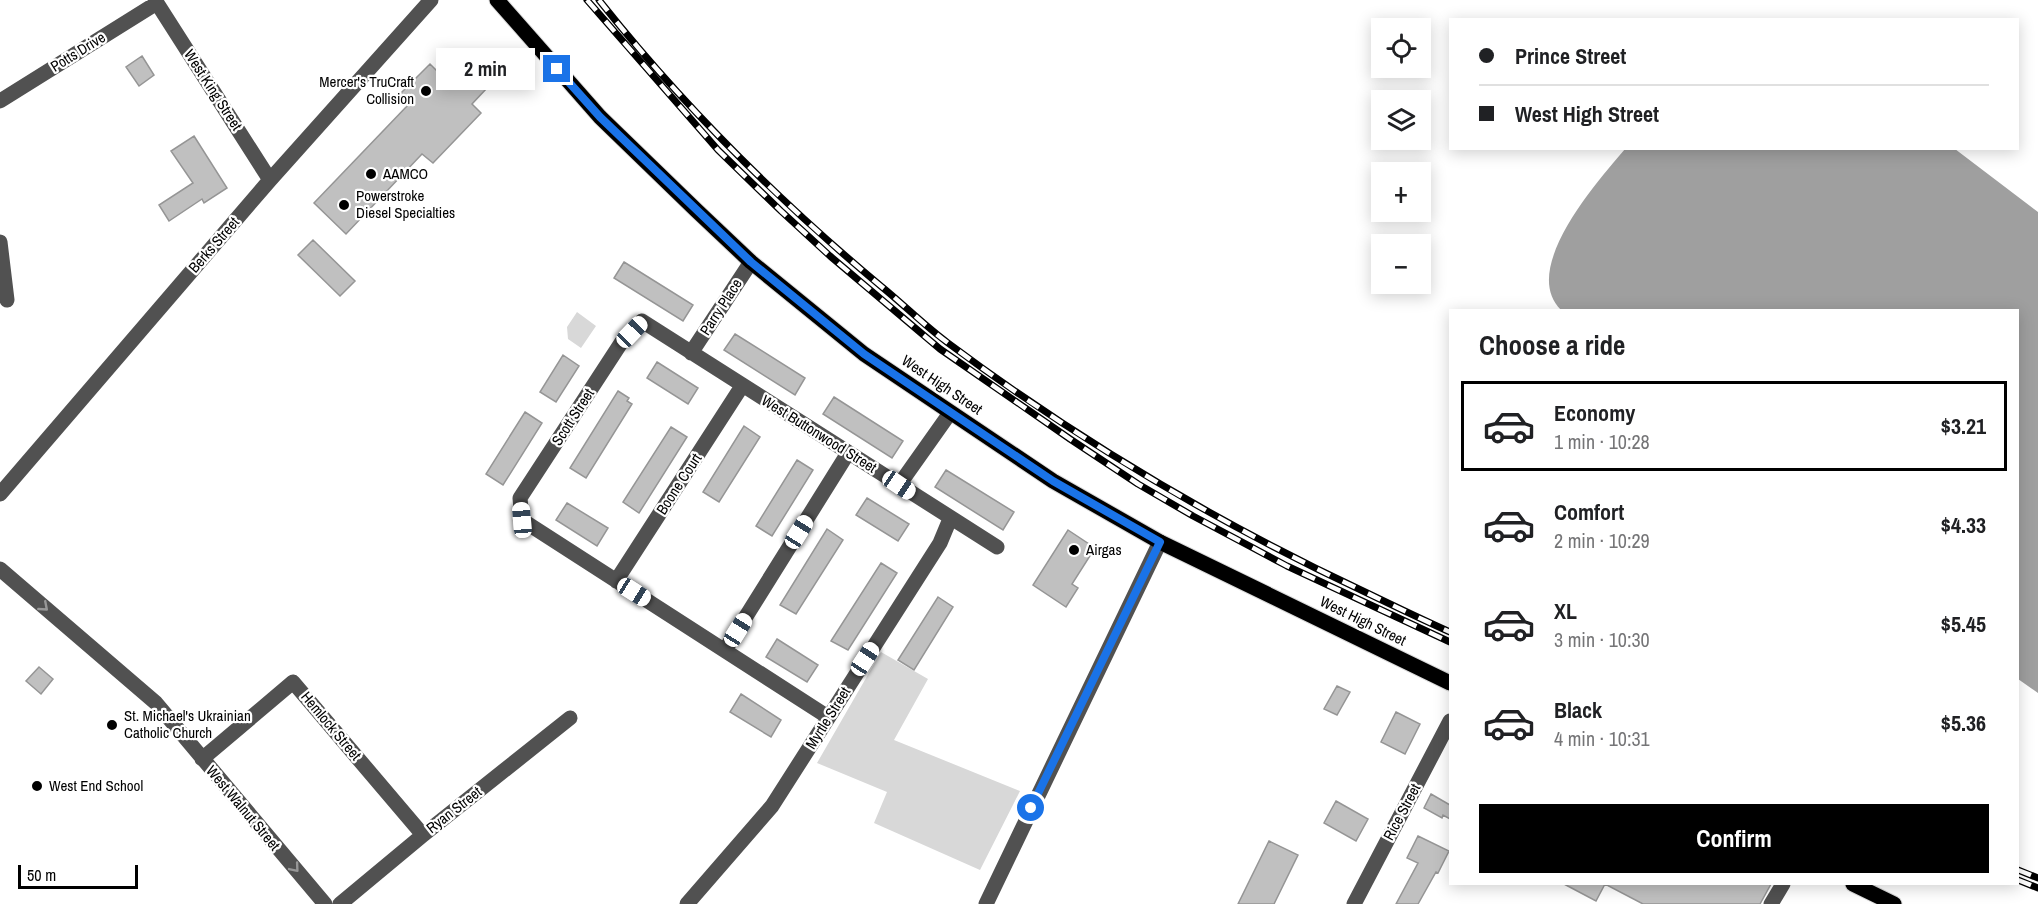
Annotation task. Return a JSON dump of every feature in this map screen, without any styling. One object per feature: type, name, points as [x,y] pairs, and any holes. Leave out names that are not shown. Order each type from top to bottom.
[{"type":"main road","name":"West High Street","points":[[497,0],[600,117],[751,262],[864,354],[1053,481],[1160,542],[1449,683]]},
{"type":"main road","points":[[1855,885],[1894,904]]},
{"type":"street","name":"Berks Street","points":[[0,494],[270,180],[431,0]]},
{"type":"street","name":"West King Street","points":[[156,2],[270,180]]},
{"type":"street","name":"Potts Drive","points":[[0,101],[156,2]]},
{"type":"street","points":[[0,243],[7,300]]},
{"type":"street","name":"Parry Place","points":[[691,353],[751,262]]},
{"type":"street","name":"West Buttonwood Street","points":[[642,321],[997,548]]},
{"type":"street","name":"Scott Street","points":[[616,581],[522,520],[520,498],[621,343],[642,321]]},
{"type":"street","name":"Boone Court","points":[[616,581],[742,386]]},
{"type":"street","points":[[899,485],[950,413]]},
{"type":"street","points":[[725,650],[848,453]]},
{"type":"street","name":"Myrtle Street","points":[[687,904],[772,806],[940,543],[950,519]]},
{"type":"street","points":[[986,904],[1160,542]]},
{"type":"street","name":"West Walnut Street","points":[[0,569],[156,703],[325,904]]},
{"type":"street","points":[[616,581],[828,717]]},
{"type":"street","name":"Hemlock Street","points":[[202,759],[293,682],[423,835]]},
{"type":"street","name":"Ryan Street","points":[[340,904],[570,718]]},
{"type":"street","name":"Rice Street","points":[[1354,904],[1449,723]]},
{"type":"street","points":[[1771,904],[1782,885]]},
{"type":"shaded area","points":[[1624,150],[1956,150],[2038,212],[2038,693],[2019,680],[2019,309],[1560,309],[1551,293],[1549,272],[1556,249],[1567,226]]},
{"type":"shaded area","points":[[577,312],[596,326],[581,348],[568,339],[567,327]]},
{"type":"shaded area","points":[[881,652],[928,679],[894,740],[1020,791],[980,870],[874,823],[887,792],[817,763]]},
{"type":"building","points":[[142,56],[154,75],[139,86],[126,67]]},
{"type":"building","points":[[455,58],[487,88],[472,104],[481,113],[433,163],[422,154],[346,234],[314,203],[407,106],[397,97],[430,64],[440,74]]},
{"type":"building","points":[[194,136],[227,188],[204,203],[202,199],[169,221],[159,205],[193,183],[171,151]]},
{"type":"building","points":[[313,240],[355,281],[340,296],[298,255]]},
{"type":"building","points":[[624,262],[693,305],[683,321],[614,278]]},
{"type":"building","points":[[735,334],[805,378],[795,395],[724,350]]},
{"type":"building","points":[[563,355],[579,366],[556,402],[540,392]]},
{"type":"building","points":[[657,362],[698,388],[688,404],[647,378]]},
{"type":"building","points":[[618,391],[629,398],[627,401],[632,404],[586,478],[570,468]]},
{"type":"building","points":[[834,397],[903,441],[892,458],[823,414]]},
{"type":"building","points":[[525,412],[542,423],[503,485],[486,474]]},
{"type":"building","points":[[744,426],[760,437],[719,502],[703,492]]},
{"type":"building","points":[[671,427],[687,437],[639,513],[623,502]]},
{"type":"building","points":[[797,460],[813,470],[772,536],[756,526]]},
{"type":"building","points":[[946,470],[1014,512],[1003,530],[935,487]]},
{"type":"building","points":[[867,498],[909,524],[898,541],[856,515]]},
{"type":"building","points":[[567,503],[608,528],[597,546],[556,520]]},
{"type":"building","points":[[827,529],[843,540],[796,614],[780,605]]},
{"type":"building","points":[[1068,530],[1095,548],[1072,584],[1078,588],[1066,607],[1033,585]]},
{"type":"building","points":[[881,563],[897,573],[848,650],[831,641]]},
{"type":"building","points":[[938,597],[953,607],[914,670],[898,660]]},
{"type":"building","points":[[777,639],[818,665],[807,682],[766,657]]},
{"type":"building","points":[[39,667],[53,679],[41,694],[26,681]]},
{"type":"building","points":[[1337,686],[1350,692],[1337,715],[1324,709]]},
{"type":"building","points":[[741,694],[781,720],[771,737],[730,712]]},
{"type":"building","points":[[1396,712],[1420,724],[1405,754],[1381,742]]},
{"type":"building","points":[[1431,794],[1449,804],[1449,818],[1443,815],[1442,818],[1424,808]]},
{"type":"building","points":[[1336,801],[1368,819],[1356,841],[1324,823]]},
{"type":"building","points":[[1418,836],[1449,851],[1418,904],[1396,904],[1418,863],[1407,858]]},
{"type":"building","points":[[1269,841],[1298,855],[1274,904],[1238,904]]},
{"type":"building","points":[[1566,885],[1604,885],[1596,901]]},
{"type":"building","points":[[1607,885],[1770,885],[1760,904],[1643,904]]},
{"type":"railway","points":[[587,0],[718,150],[830,256],[940,349],[1138,484],[1193,516],[1287,566],[1449,642]]},
{"type":"railway","points":[[599,0],[664,77],[733,151],[806,221],[948,343],[1047,413],[1201,508],[1308,565],[1449,632]]},
{"type":"railway","points":[[2019,870],[2038,878]]},
{"type":"railway","points":[[2019,880],[2038,888]]},
{"type":"place","name":"Mercer's TruCraft Collision","points":[[426,91]]},
{"type":"place","name":"AAMCO","points":[[371,174]]},
{"type":"place","name":"Powerstroke Diesel Specialties","points":[[344,205]]},
{"type":"place","name":"Airgas","points":[[1074,550]]},
{"type":"place","name":"St. Michael's Ukrainian Catholic Church","points":[[112,725]]},
{"type":"place","name":"West End School","points":[[37,786]]},
{"type":"route","points":[[557,69],[600,117],[751,262],[864,354],[1053,481],[1160,542],[1031,808]]}]
